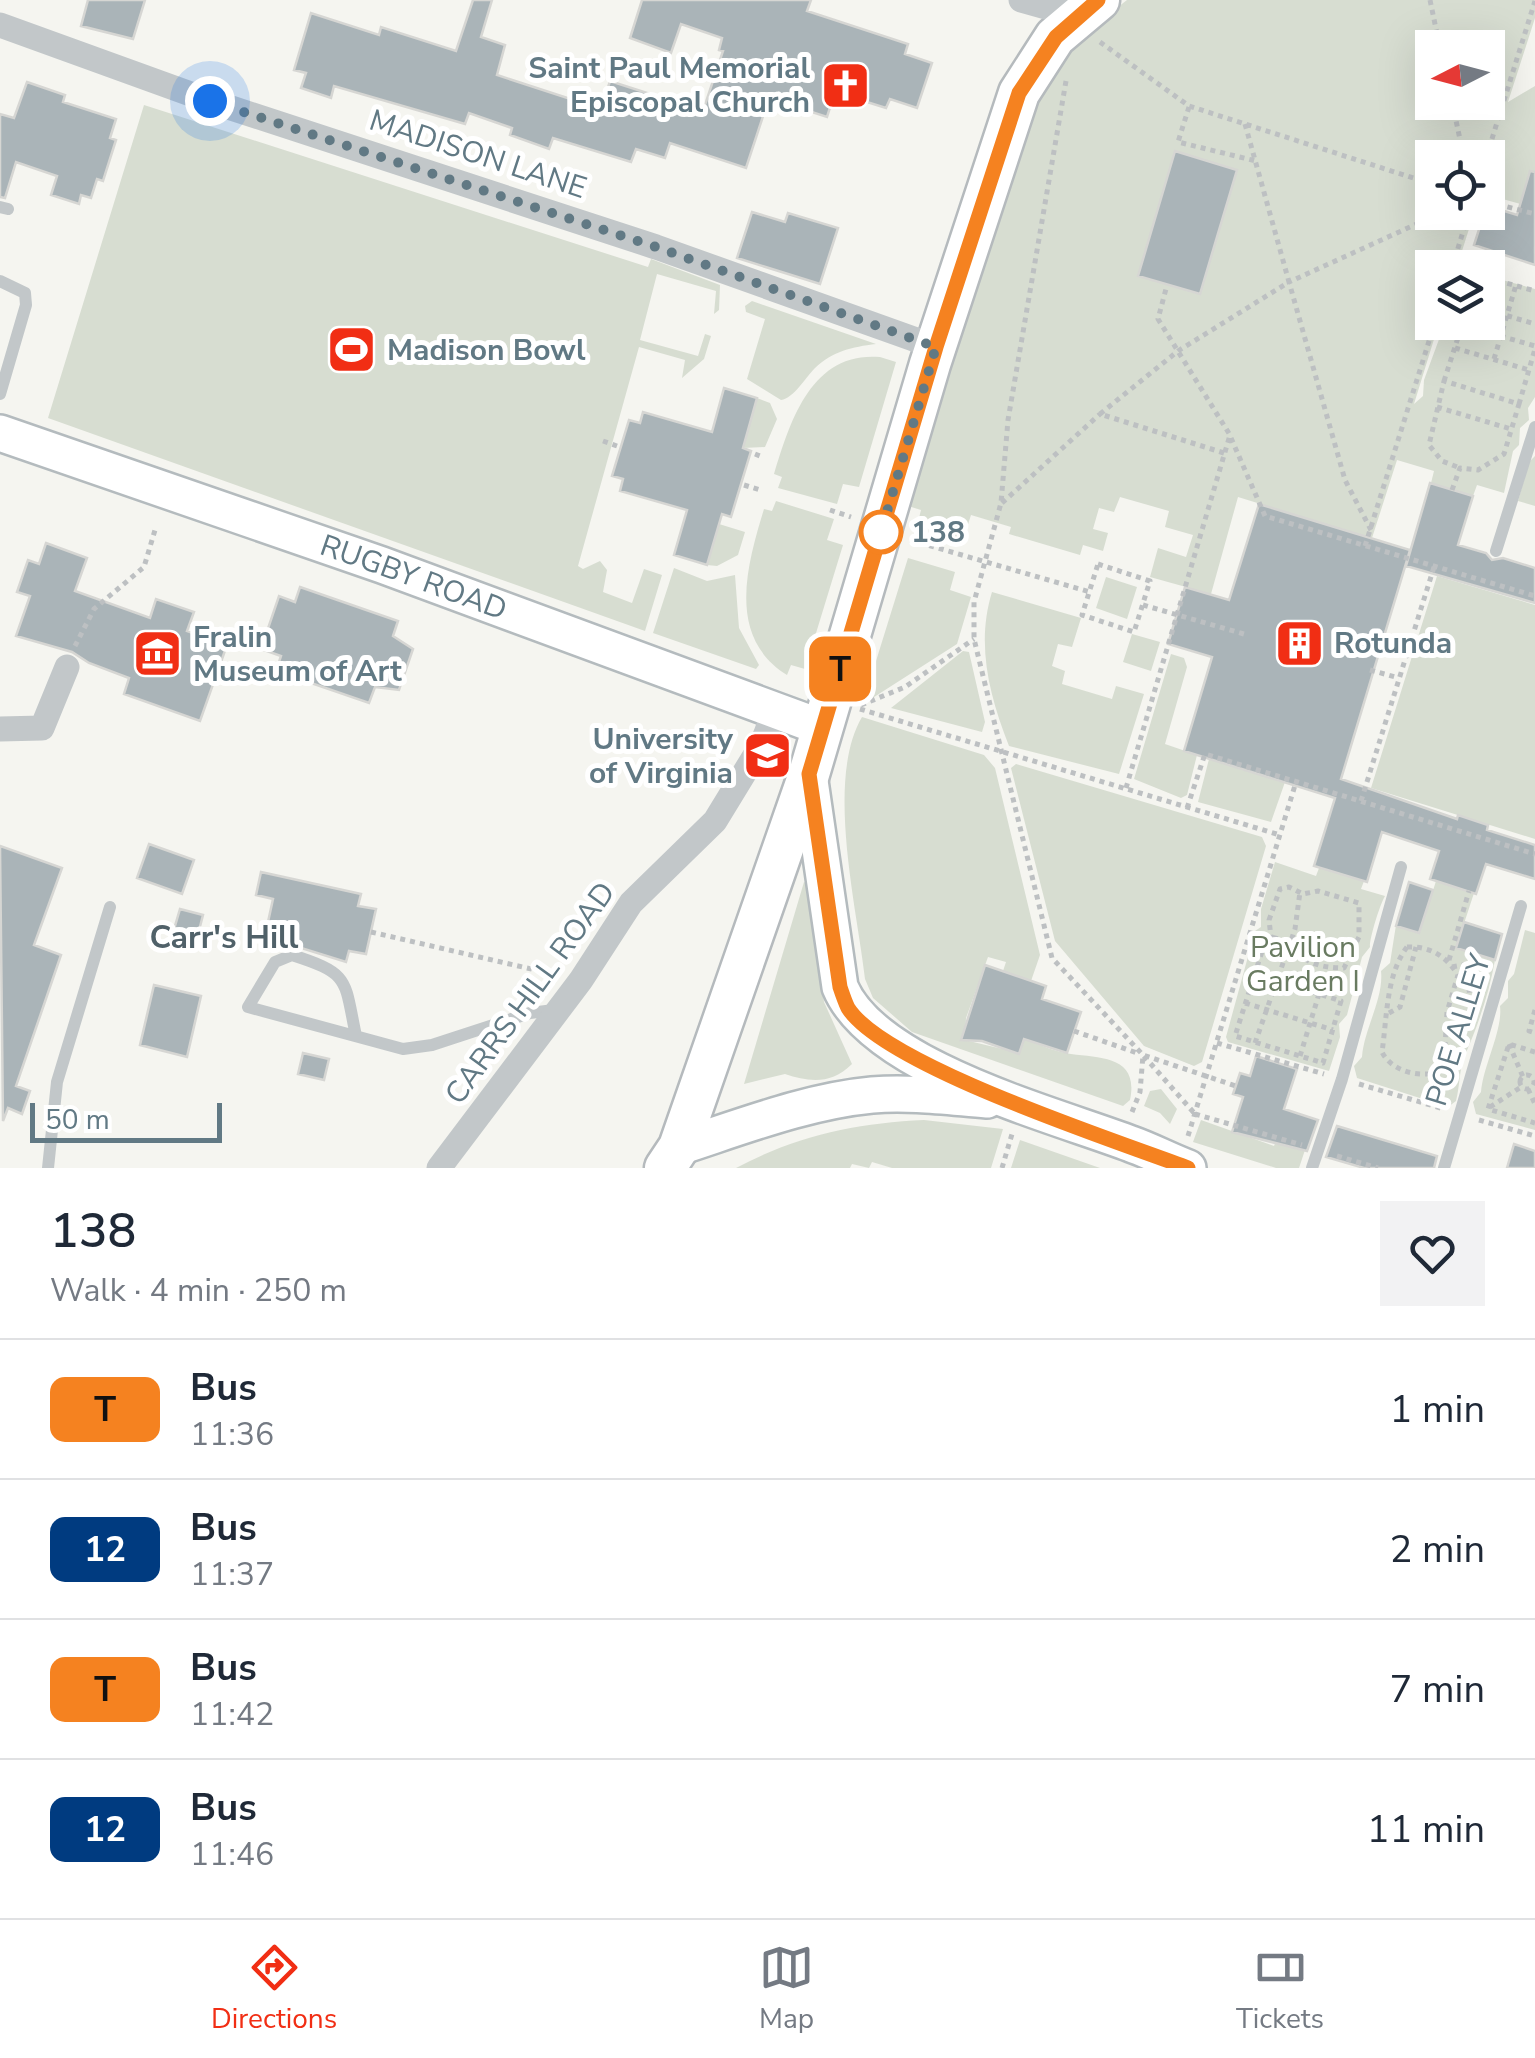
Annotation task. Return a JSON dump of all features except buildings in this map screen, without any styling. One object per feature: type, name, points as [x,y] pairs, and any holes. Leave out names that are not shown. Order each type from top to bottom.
[{"type":"main road","points":[[672,1158],[809,774],[823,728],[868,524],[936,347],[1019,93],[1032,67],[1088,16]]},
{"type":"street","points":[[1022,0],[1088,16]]},
{"type":"street","name":"MADISON LANE","points":[[0,25],[210,101],[656,247],[936,347]]},
{"type":"street","name":"RUGBY ROAD","points":[[0,433],[382,565],[823,728]]},
{"type":"street","points":[[0,729],[42,728],[66,667]]},
{"type":"street","name":"CARRS HILL ROAD","points":[[439,1168],[580,980],[631,903],[714,821],[762,744],[775,710]]},
{"type":"street","points":[[809,774],[840,987],[849,1010],[888,1043],[1010,1118]]},
{"type":"street","points":[[866,1096],[884,1081],[891,1055],[888,1043]]},
{"type":"street","points":[[672,1158],[789,1113],[866,1096],[910,1093],[1188,1168]]},
{"type":"lane","points":[[0,282],[25,293],[26,305],[0,394]]},
{"type":"lane","points":[[1496,550],[1535,427]]},
{"type":"lane","points":[[1312,1168],[1342,1080],[1401,866]]},
{"type":"lane","name":"POE ALLEY","points":[[1444,1168],[1521,906]]},
{"type":"lane","points":[[48,1168],[57,1082],[110,907]]},
{"type":"lane","points":[[356,1036],[340,976],[331,968],[292,955],[276,962],[248,1006],[356,1036],[403,1049],[432,1045],[530,1013],[557,1010]]},
{"type":"path","points":[[1430,0],[1436,30]]},
{"type":"path","points":[[1492,140],[1535,1]]},
{"type":"path","points":[[1088,16],[1189,106],[1415,179]]},
{"type":"path","points":[[1069,67],[1008,420],[1001,503],[974,602],[974,638],[1052,958],[1195,1114],[1378,1168]]},
{"type":"path","points":[[1189,106],[1178,142],[1256,162]]},
{"type":"path","points":[[1245,124],[1345,480],[1371,530]]},
{"type":"path","points":[[1204,160],[1208,149]]},
{"type":"path","points":[[1505,206],[1535,214]]},
{"type":"path","points":[[1001,503],[1100,414],[1178,351],[1289,282],[1415,225]]},
{"type":"path","points":[[1505,283],[1535,291]]},
{"type":"path","points":[[1167,284],[1158,319],[1230,435],[1265,516],[1535,596]]},
{"type":"path","points":[[1505,323],[1516,286]]},
{"type":"path","points":[[1507,316],[1535,324]]},
{"type":"path","points":[[1457,340],[1429,444],[1442,461],[1478,470],[1494,464],[1504,454],[1535,348],[1505,337]]},
{"type":"path","points":[[1364,546],[1429,340]]},
{"type":"path","points":[[1494,360],[1500,340]]},
{"type":"path","points":[[1455,348],[1529,370]]},
{"type":"path","points":[[1444,382],[1518,404]]},
{"type":"path","points":[[1524,385],[1535,388]]},
{"type":"path","points":[[1437,407],[1511,430]]},
{"type":"path","points":[[1100,414],[1224,453]]},
{"type":"path","points":[[1126,788],[1230,435]]},
{"type":"path","points":[[602,441],[617,446]]},
{"type":"path","points":[[1452,490],[1460,468]]},
{"type":"path","points":[[744,485],[760,490]]},
{"type":"path","points":[[830,510],[1090,592]]},
{"type":"path","points":[[66,667],[94,610],[144,567],[155,530]]},
{"type":"path","points":[[1098,564],[1150,582],[1143,605],[1134,632],[1082,615],[1098,564]]},
{"type":"path","points":[[1361,802],[1434,566]]},
{"type":"path","points":[[1143,605],[1244,634]]},
{"type":"path","points":[[974,638],[905,688],[855,708],[1280,835]]},
{"type":"path","points":[[1370,670],[1399,678]]},
{"type":"path","points":[[1187,808],[1205,754],[1535,854]]},
{"type":"path","points":[[1195,1114],[1296,782]]},
{"type":"path","points":[[1284,887],[1300,892],[1318,891],[1359,903],[1360,936],[1344,968],[1308,962],[1295,954],[1287,941],[1272,937],[1269,920],[1276,894],[1284,887]]},
{"type":"path","points":[[1430,1075],[1444,1063],[1445,1034],[1458,975],[1451,964],[1469,891]]},
{"type":"path","points":[[1255,1043],[1298,917],[1300,892]]},
{"type":"path","points":[[371,932],[580,980]]},
{"type":"path","points":[[1232,1047],[1264,945],[1272,937]]},
{"type":"path","points":[[1440,1084],[1430,1075],[1386,1062],[1382,1052],[1397,960],[1407,947],[1416,947],[1451,964],[1468,964],[1472,991],[1469,1014],[1459,1032],[1445,1034]]},
{"type":"path","points":[[1389,1014],[1400,1007],[1416,947]]},
{"type":"path","points":[[1235,1036],[1323,1063],[1341,1001],[1255,974]]},
{"type":"path","points":[[1300,1056],[1319,994]]},
{"type":"path","points":[[1246,1003],[1332,1030]]},
{"type":"path","points":[[1535,1010],[1529,1031],[1535,1033]]},
{"type":"path","points":[[1074,1031],[1236,1086]]},
{"type":"path","points":[[1217,1043],[1535,1136]]},
{"type":"path","points":[[1444,1044],[1455,1048]]},
{"type":"path","points":[[1509,1044],[1535,1052]]},
{"type":"path","points":[[1509,1044],[1535,1104]]},
{"type":"path","points":[[1488,1109],[1509,1044]]},
{"type":"path","points":[[1130,1116],[1140,1092],[1143,1055]]},
{"type":"path","points":[[1440,1084],[1449,1082],[1455,1072]]},
{"type":"path","points":[[1488,1109],[1534,1079],[1523,1076]]},
{"type":"path","points":[[1433,1106],[1440,1084]]},
{"type":"path","points":[[1488,1109],[1535,1123]]},
{"type":"path","points":[[1002,1168],[1010,1118]]},
{"type":"green space","points":[[1127,0],[1535,0],[1535,18],[1508,102],[1535,86],[1535,208],[1505,200],[1505,140],[1415,140],[1415,230],[1469,230],[1462,250],[1415,250],[1415,340],[1434,340],[1414,404],[1423,396],[1424,380],[1439,340],[1505,340],[1505,281],[1535,289],[1535,397],[1528,408],[1529,420],[1520,428],[1519,445],[1513,451],[1504,493],[1477,485],[1473,496],[1431,483],[1434,471],[1397,460],[1372,538],[1238,497],[1211,594],[1150,577],[1158,548],[1186,557],[1193,535],[1165,527],[1169,511],[1120,497],[1114,512],[1099,508],[1093,529],[1108,533],[1103,551],[1083,545],[1080,555],[1009,534],[1011,527],[971,515],[963,540],[917,526],[921,510],[908,506],[1029,106],[1072,43]]},
{"type":"green space","points":[[144,105],[648,267],[651,259],[720,285],[719,310],[714,314],[716,291],[657,274],[640,340],[698,356],[705,334],[711,336],[704,359],[682,378],[685,360],[639,347],[578,566],[583,569],[600,561],[607,570],[603,592],[632,603],[644,569],[662,575],[645,631],[48,418]]},
{"type":"green space","points":[[752,301],[876,344],[851,348],[829,358],[795,392],[781,400],[747,379],[765,319],[746,312],[745,306]]},
{"type":"green space","points":[[880,357],[896,362],[859,487],[843,484],[837,504],[778,488],[782,477],[774,474],[807,394],[837,365],[856,358]]},
{"type":"green space","points":[[757,398],[770,403],[777,419],[765,447],[743,448]]},
{"type":"green space","points":[[1535,456],[1535,506],[1518,501],[1529,462]]},
{"type":"green space","points":[[776,501],[834,519],[827,540],[843,545],[805,669],[791,665],[787,675],[755,641],[746,599],[752,553],[764,509],[772,511]]},
{"type":"green space","points":[[719,524],[745,532],[738,555],[717,566],[707,565]]},
{"type":"green space","points":[[908,558],[955,572],[950,590],[971,597],[957,644],[871,699],[867,690]]},
{"type":"green space","points":[[674,568],[707,581],[735,575],[739,628],[759,665],[756,669],[653,633]]},
{"type":"green space","points":[[1437,576],[1535,605],[1535,839],[1371,788]]},
{"type":"green space","points":[[1106,577],[1137,587],[1127,619],[1096,608]]},
{"type":"green space","points":[[992,592],[1081,618],[1072,647],[1058,644],[1052,666],[1065,671],[1062,684],[1112,699],[1116,686],[1144,694],[1119,774],[1009,746],[987,669],[985,631]]},
{"type":"green space","points":[[1132,634],[1160,642],[1151,671],[1123,662]]},
{"type":"green space","points":[[963,651],[969,652],[985,722],[982,732],[891,708]]},
{"type":"green space","points":[[1171,654],[1184,658],[1187,667],[1165,744],[1197,755],[1187,795],[1181,798],[1134,779]]},
{"type":"green space","points":[[862,717],[984,755],[995,768],[1040,955],[1031,981],[1003,971],[1006,962],[988,957],[966,1018],[965,1040],[1019,1053],[1024,1039],[1059,1052],[1116,1062],[1129,1075],[1131,1086],[1130,1100],[1123,1106],[912,1032],[873,998],[865,979],[845,809],[851,743]]},
{"type":"green space","points":[[1209,759],[1285,782],[1271,822],[1198,802]]},
{"type":"green space","points":[[1016,764],[1262,837],[1266,846],[1202,1062],[1194,1066],[1144,1046],[1055,941],[1011,768]]},
{"type":"green space","name":"Pavilion Garden I","points":[[1275,862],[1316,876],[1319,868],[1364,881],[1361,889],[1385,896],[1370,947],[1362,957],[1347,1015],[1339,1024],[1340,1037],[1329,1071],[1228,1042],[1226,1037],[1255,931],[1261,927],[1261,909]]},
{"type":"green space","points":[[1436,881],[1474,893],[1456,948],[1495,960],[1483,1009],[1463,1060],[1456,1101],[1448,1107],[1357,1078],[1354,1066],[1362,1057],[1380,992],[1381,971],[1390,963],[1396,925],[1420,932]]},
{"type":"green space","points":[[804,882],[812,887],[824,1002],[852,1064],[828,1079],[785,1074],[744,1084]]},
{"type":"green space","points":[[1525,930],[1535,933],[1535,1130],[1476,1114],[1473,1102],[1481,1092],[1499,1026],[1500,1006],[1508,998],[1508,981],[1514,974]]},
{"type":"green space","points":[[1161,1089],[1177,1109],[1170,1124],[1160,1113],[1144,1106],[1150,1091]]},
{"type":"green space","points":[[924,1120],[1003,1129],[991,1168],[892,1168],[872,1162],[869,1168],[852,1164],[850,1168],[736,1168],[781,1147],[827,1133]]},
{"type":"green space","points":[[1201,1120],[1274,1146],[1276,1141],[1305,1150],[1299,1168],[1276,1168],[1193,1142]]},
{"type":"green space","points":[[1020,1140],[1100,1168],[1011,1168]]},
{"type":"bus line","name":"T","points":[[1098,0],[1056,37],[1032,67],[1019,93],[936,347],[809,774],[840,987],[849,1010],[888,1043],[1008,1102],[1134,1145],[1188,1168]]},
{"type":"place","name":"Saint Paul Memorial Episcopal Church","points":[[845,85]]},
{"type":"place","name":"Madison Bowl","points":[[352,350]]},
{"type":"place","name":"138","points":[[881,532]]},
{"type":"place","name":"Rotunda","points":[[1299,643]]},
{"type":"place","name":"Fralin Museum of Art","points":[[158,654]]},
{"type":"place","name":"University of Virginia","points":[[768,756]]},
{"type":"district","name":"Carr's Hill","points":[[224,937]]},
{"type":"route","points":[[210,101],[656,247],[738,280],[936,347],[881,532]]}]
